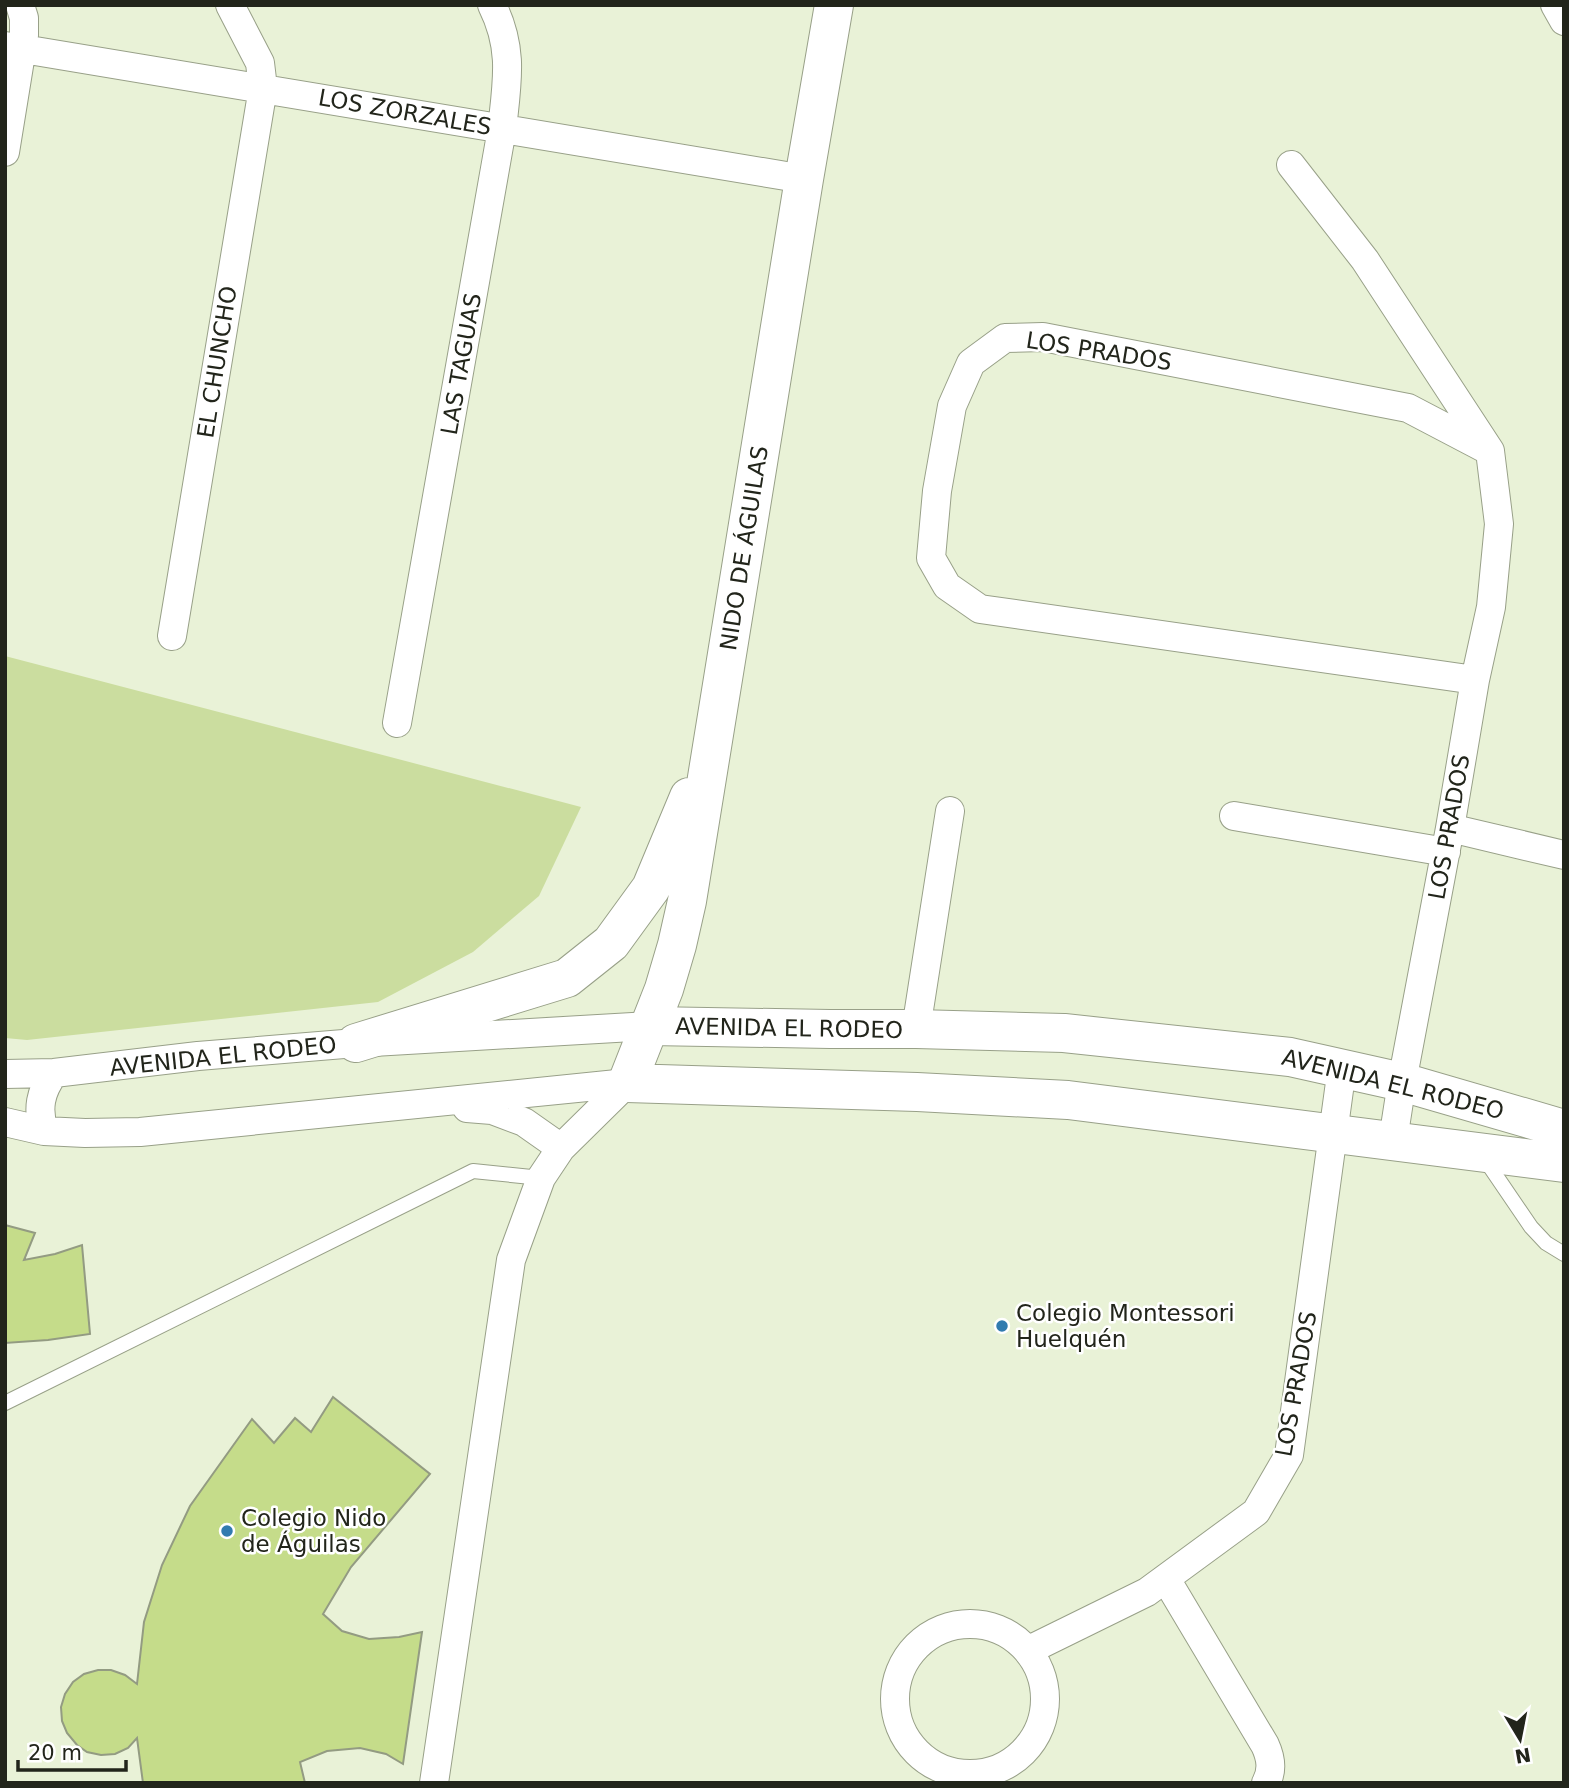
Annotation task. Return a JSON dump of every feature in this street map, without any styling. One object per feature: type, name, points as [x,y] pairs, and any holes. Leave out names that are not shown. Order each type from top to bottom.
[{"type":"street","points":[[5,152],[13,47],[24,18],[20,5]]},
{"type":"street","points":[[230,5],[260,63],[263,88]]},
{"type":"street","name":"LAS TAGUAS","points":[[397,723],[502,129],[508,55],[505,38],[492,5]]},
{"type":"street","name":"NIDO DE ÁGUILAS","points":[[627,1083],[664,989],[687,901],[834,5]]},
{"type":"street","points":[[1555,5],[1564,21]]},
{"type":"street","name":"LOS ZORZALES","points":[[13,47],[804,179]]},
{"type":"street","name":"EL CHUNCHO","points":[[172,636],[263,88]]},
{"type":"street","name":"LOS PRADOS","points":[[1291,165],[1365,260],[1490,451],[1499,524],[1491,607],[1475,680],[1393,1140]]},
{"type":"street","name":"LOS PRADOS","points":[[1475,680],[980,609],[947,586],[930,558],[937,491],[952,406],[971,363],[1005,338],[1043,337],[1408,408],[1490,451]]},
{"type":"street","points":[[356,1043],[567,978],[611,943],[651,888],[713,737]]},
{"type":"street","points":[[916,1029],[950,811]]},
{"type":"street","points":[[1234,816],[1564,855]]},
{"type":"street","name":"AVENIDA EL RODEO","points":[[5,1074],[54,1073],[198,1056],[356,1043],[650,1026],[1064,1033],[1290,1057],[1402,1082],[1564,1129]]},
{"type":"street","name":"LOS PRADOS","points":[[1030,1650],[1147,1592],[1256,1512],[1289,1455],[1342,1068]]},
{"type":"street","points":[[44,1131],[40,1102],[47,1082],[54,1073]]},
{"type":"street","points":[[435,1783],[511,1260],[541,1178],[561,1148],[627,1083]]},
{"type":"street","name":"AVENIDA EL RODEO","points":[[5,1122],[44,1131],[140,1132],[627,1083],[917,1092],[1068,1100],[1564,1163]]},
{"type":"street","points":[[405,1105],[492,1110],[524,1122],[561,1148]]},
{"type":"street","points":[[1166,1579],[1270,1755],[1270,1773],[1266,1783]]},
{"type":"street","points":[[960,1623],[986,1624],[1010,1633],[1030,1650],[1042,1671],[1047,1695],[1044,1719],[1033,1741],[1017,1759],[995,1770],[971,1774],[947,1771],[925,1760],[908,1743],[897,1719],[894,1693],[901,1668],[915,1647],[935,1631],[960,1623]]},
{"type":"lane","points":[[1479,1152],[1531,1227],[1546,1243],[1564,1254]]},
{"type":"lane","points":[[5,1403],[473,1171],[541,1178]]},
{"type":"green space","points":[[5,656],[581,807],[539,896],[473,952],[378,1002],[27,1040],[5,1038]]},
{"type":"building","points":[[5,1225],[35,1233],[24,1260],[82,1245],[90,1334],[5,1343]]},
{"type":"building","points":[[333,1397],[430,1474],[351,1567],[323,1614],[342,1631],[369,1639],[422,1632],[403,1764],[386,1754],[360,1748],[327,1751],[300,1762],[305,1783],[143,1783],[137,1738],[128,1748],[115,1754],[87,1752],[77,1745],[67,1733],[62,1721],[61,1707],[65,1694],[73,1682],[84,1674],[98,1670],[111,1670],[125,1675],[137,1684],[144,1622],[162,1565],[190,1506],[252,1419],[274,1443],[295,1418],[311,1432]]},
{"type":"place","name":"Colegio Montessori Huelquén","points":[[1002,1326]]},
{"type":"place","name":"Colegio Nido de Águilas","points":[[227,1531]]}]
